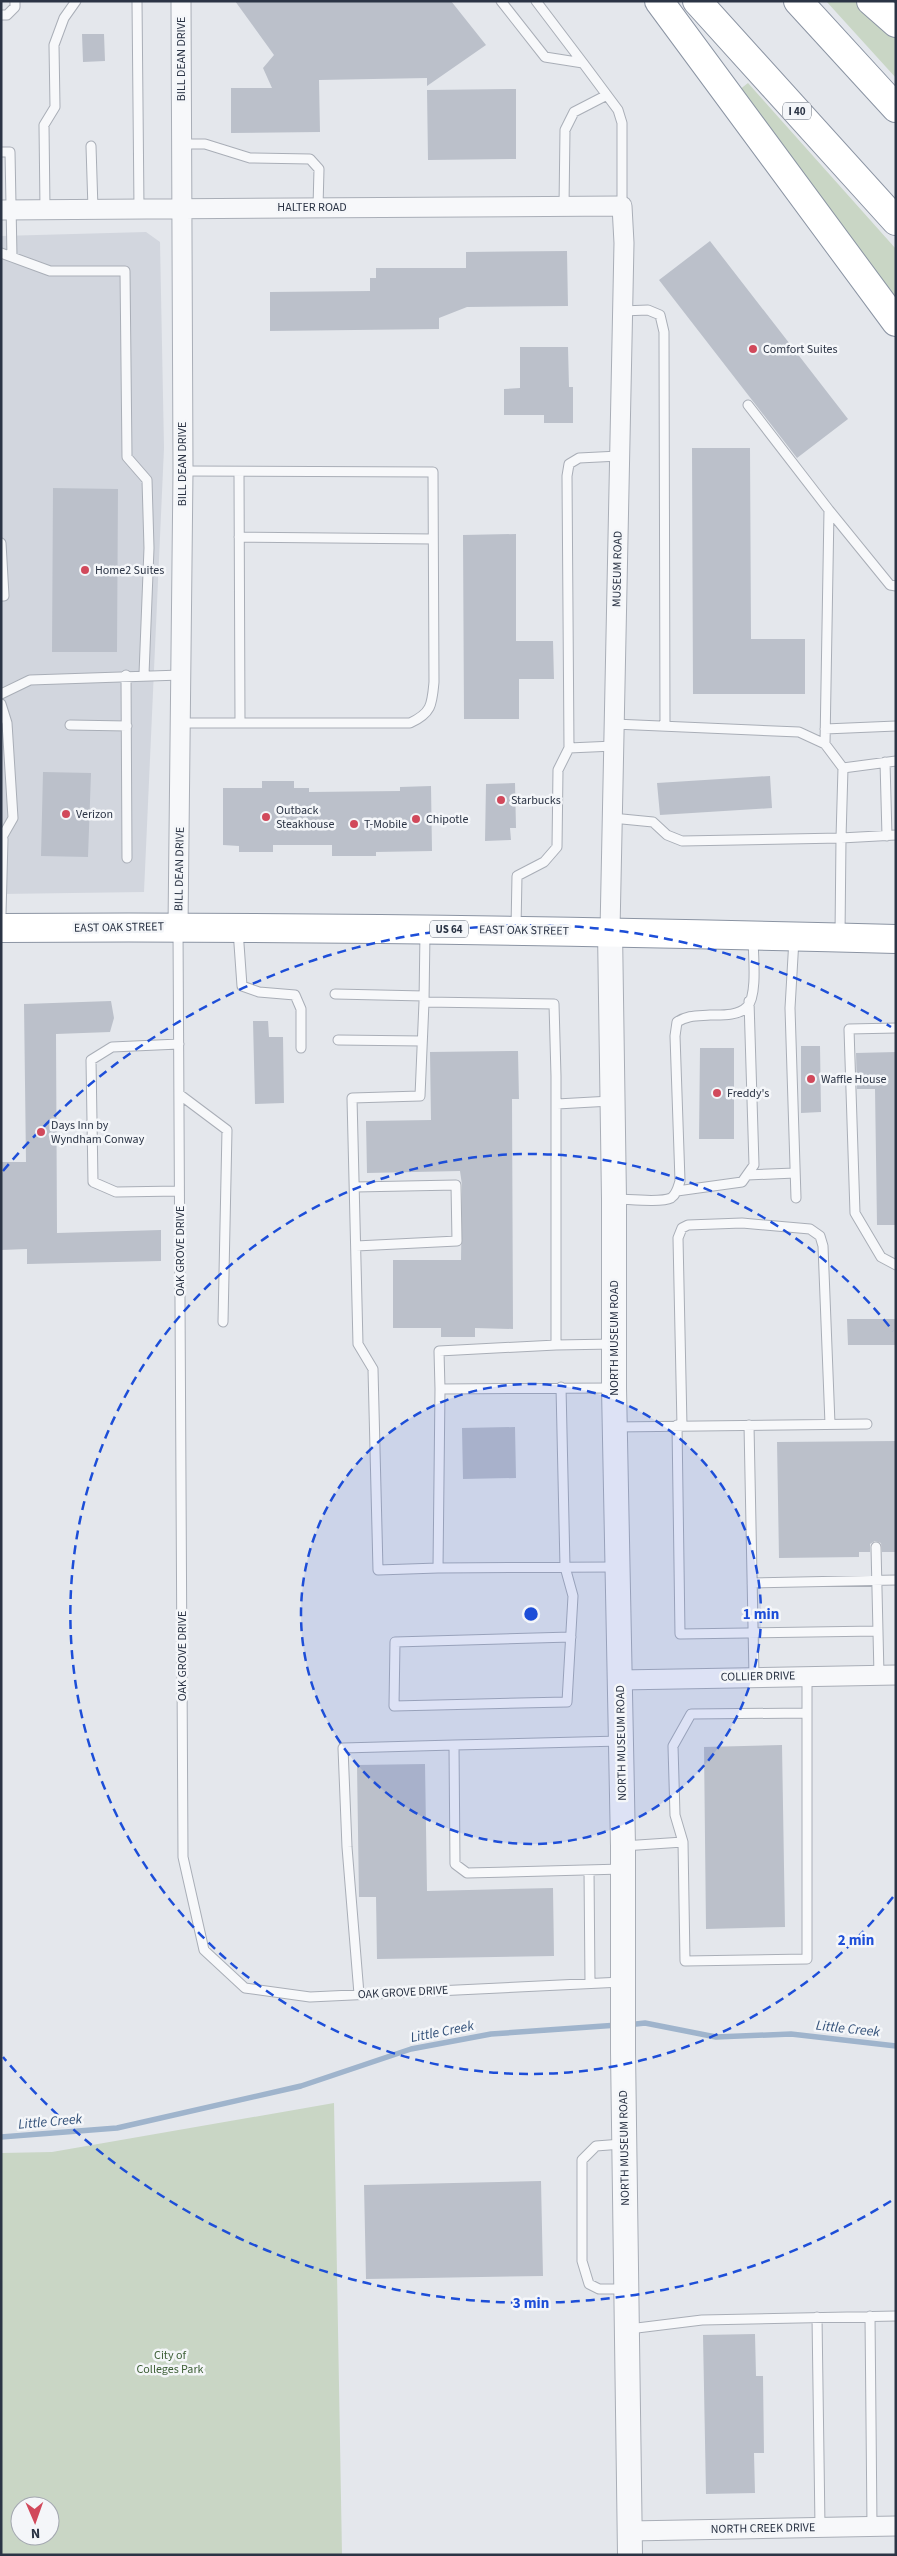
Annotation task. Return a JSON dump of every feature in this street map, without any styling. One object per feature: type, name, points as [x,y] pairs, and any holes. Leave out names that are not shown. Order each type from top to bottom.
[{"type":"highway","points":[[659,1],[896,322]]},
{"type":"highway","name":"I 40","points":[[698,1],[896,221]]},
{"type":"highway","points":[[798,1],[896,108]]},
{"type":"highway","points":[[871,1],[896,23]]},
{"type":"highway","name":"EAST OAK STREET","points":[[1,928],[178,927],[610,931],[896,939]]},
{"type":"street","name":"BILL DEAN DRIVE","points":[[178,927],[183,471],[181,1]]},
{"type":"street","name":"HALTER ROAD","points":[[6,209],[622,206]]},
{"type":"street","name":"MUSEUM ROAD","points":[[610,931],[620,456],[622,206]]},
{"type":"street","name":"NORTH MUSEUM ROAD","points":[[610,931],[614,1199],[614,1388],[623,1858],[622,1982],[630,2555]]},
{"type":"street","name":"COLLIER DRIVE","points":[[620,1680],[887,1675]]},
{"type":"street","name":"NORTH CREEK DRIVE","points":[[630,2531],[896,2526]]},
{"type":"lane","points":[[1,15],[7,15],[15,6],[15,1]]},
{"type":"lane","points":[[45,209],[44,125],[55,107],[54,45],[64,18],[76,1]]},
{"type":"lane","points":[[137,1],[139,209]]},
{"type":"lane","points":[[501,1],[545,57],[583,63]]},
{"type":"lane","points":[[536,1],[618,110],[622,123],[622,206]]},
{"type":"lane","points":[[564,206],[565,130],[574,112],[607,95]]},
{"type":"lane","points":[[182,144],[205,144],[250,158],[310,159],[319,169],[318,207]]},
{"type":"lane","points":[[91,146],[92,209]]},
{"type":"lane","points":[[1,152],[10,152],[6,209],[12,257]]},
{"type":"lane","points":[[1,253],[50,271],[124,272],[127,457],[147,480],[149,548],[144,674]]},
{"type":"lane","points":[[622,310],[648,310],[660,315],[664,332],[665,726]]},
{"type":"lane","points":[[748,405],[890,585],[896,586]]},
{"type":"lane","points":[[516,930],[517,876],[544,862],[557,847],[558,770],[569,748],[567,476],[569,464],[579,458],[620,456]]},
{"type":"lane","points":[[180,723],[410,722],[422,717],[431,706],[434,682],[433,472],[183,471]]},
{"type":"lane","points":[[239,472],[240,722]]},
{"type":"lane","points":[[825,744],[829,510]]},
{"type":"lane","points":[[239,537],[433,539]]},
{"type":"lane","points":[[1,543],[4,596],[1,596]]},
{"type":"lane","points":[[1,694],[30,680],[144,674],[181,675]]},
{"type":"lane","points":[[126,675],[127,858]]},
{"type":"lane","points":[[1,704],[7,723],[13,818],[2,839],[1,914]]},
{"type":"lane","points":[[614,724],[799,732],[825,744],[843,768],[840,937]]},
{"type":"lane","points":[[70,726],[126,726]]},
{"type":"lane","points":[[825,729],[896,726]]},
{"type":"lane","points":[[569,748],[614,746]]},
{"type":"lane","points":[[843,768],[896,761]]},
{"type":"lane","points":[[612,818],[654,822],[667,835],[682,841],[841,838],[891,835],[885,762]]},
{"type":"lane","name":"OAK GROVE DRIVE","points":[[178,927],[182,1857],[204,1950],[245,1988],[310,1997],[622,1982]]},
{"type":"lane","points":[[238,928],[242,986],[259,992],[295,995],[301,1009],[301,1048]]},
{"type":"lane","points":[[426,929],[420,1096],[352,1098],[358,1344],[372,1369],[378,1570],[617,1567]]},
{"type":"lane","points":[[677,1192],[680,1180],[675,1036],[677,1022],[686,1016],[739,1012],[748,1006],[753,990],[753,935]]},
{"type":"lane","points":[[794,936],[790,1008],[796,1198]]},
{"type":"lane","points":[[335,994],[554,1004],[557,1104],[556,1345]]},
{"type":"lane","points":[[614,1199],[661,1200],[670,1198],[677,1192],[742,1182],[754,1165],[749,1002]]},
{"type":"lane","points":[[896,1028],[849,1029],[855,1213],[882,1257],[896,1265]]},
{"type":"lane","points":[[338,1040],[422,1041]]},
{"type":"lane","points":[[179,1044],[112,1047],[91,1060],[93,1182],[116,1192],[179,1191]]},
{"type":"lane","points":[[179,1094],[227,1130],[223,1322]]},
{"type":"lane","points":[[557,1104],[613,1101]]},
{"type":"lane","points":[[746,1175],[796,1173]]},
{"type":"lane","points":[[355,1187],[456,1185],[457,1241],[356,1246]]},
{"type":"lane","points":[[830,1424],[823,1246],[820,1236],[810,1229],[742,1223],[688,1224],[682,1228],[678,1238],[680,1634],[752,1631],[877,1630]]},
{"type":"lane","points":[[438,1568],[439,1351],[615,1344]]},
{"type":"lane","points":[[560,1388],[565,1567],[572,1596],[571,1637],[567,1702],[394,1706],[395,1642],[571,1637]]},
{"type":"lane","points":[[440,1390],[614,1388]]},
{"type":"lane","points":[[615,1427],[867,1424]]},
{"type":"lane","points":[[749,1425],[754,1676]]},
{"type":"lane","points":[[876,1547],[877,1630],[887,1675]]},
{"type":"lane","points":[[752,1583],[896,1580]]},
{"type":"lane","points":[[807,1676],[807,1713],[807,1959],[685,1962],[683,1842],[675,1815],[673,1746],[691,1714],[807,1713]]},
{"type":"lane","points":[[359,1994],[347,1847],[343,1748],[621,1740]]},
{"type":"lane","points":[[454,1745],[455,1864],[468,1873],[590,1870],[623,1858],[683,1842]]},
{"type":"lane","points":[[590,1870],[590,1983]]},
{"type":"lane","points":[[624,2144],[596,2146],[582,2160],[582,2261],[589,2284],[599,2289],[626,2289]]},
{"type":"lane","points":[[870,2316],[872,2526]]},
{"type":"lane","points":[[626,2330],[702,2320],[896,2316]]},
{"type":"lane","points":[[817,2318],[820,2527]]},
{"type":"shaded area","points":[[146,232],[160,242],[164,448],[144,892],[1,894],[1,236]]},
{"type":"green space","points":[[826,1],[859,1],[896,33],[896,78]]},
{"type":"green space","points":[[748,83],[896,249],[896,300],[739,90]]},
{"type":"green space","name":"City of Colleges Park","points":[[334,2103],[342,2555],[1,2555],[1,2153],[52,2152]]},
{"type":"building","points":[[235,1],[451,1],[486,45],[427,86],[427,78],[319,80],[320,132],[231,133],[231,88],[272,88],[263,68],[274,55]]},
{"type":"building","points":[[82,34],[104,34],[105,61],[83,62]]},
{"type":"building","points":[[516,89],[516,159],[428,160],[427,90]]},
{"type":"building","name":"Comfort Suites","points":[[710,241],[848,419],[797,458],[659,280]]},
{"type":"building","points":[[567,251],[568,306],[467,307],[439,318],[439,329],[270,331],[270,292],[370,291],[370,278],[376,278],[376,268],[466,268],[466,252]]},
{"type":"building","points":[[520,347],[568,347],[569,387],[573,387],[573,423],[544,423],[544,415],[504,415],[504,389],[520,388]]},
{"type":"building","points":[[692,448],[750,448],[751,639],[805,639],[805,694],[693,694]]},
{"type":"building","name":"Home2 Suites","points":[[53,488],[118,489],[117,652],[52,652]]},
{"type":"building","points":[[516,534],[516,641],[553,641],[554,679],[519,679],[519,719],[464,719],[463,535]]},
{"type":"building","name":"Verizon","points":[[43,772],[91,773],[88,857],[41,856]]},
{"type":"building","points":[[770,776],[772,808],[660,815],[657,783]]},
{"type":"building","points":[[262,781],[294,781],[294,788],[309,788],[309,792],[400,791],[400,787],[431,786],[432,851],[376,852],[376,856],[332,856],[332,845],[273,845],[273,852],[239,852],[239,846],[223,845],[223,788],[262,788]]},
{"type":"building","name":"Starbucks","points":[[515,783],[516,828],[510,828],[511,840],[485,841],[486,784]]},
{"type":"building","name":"Days Inn by Wyndham Conway","points":[[111,1001],[114,1018],[110,1032],[56,1034],[57,1233],[161,1230],[161,1261],[27,1264],[27,1249],[1,1250],[1,1162],[26,1162],[24,1004]]},
{"type":"building","points":[[253,1021],[268,1021],[269,1037],[283,1037],[284,1103],[255,1104]]},
{"type":"building","name":"Waffle House","points":[[801,1046],[820,1046],[821,1112],[801,1113]]},
{"type":"building","name":"Freddy's","points":[[700,1048],[734,1048],[734,1139],[699,1139]]},
{"type":"building","points":[[518,1051],[519,1099],[512,1099],[513,1329],[475,1328],[475,1337],[441,1337],[441,1328],[393,1328],[393,1260],[461,1260],[462,1185],[460,1171],[367,1173],[366,1121],[431,1120],[430,1052]]},
{"type":"building","points":[[896,1052],[896,1225],[877,1225],[875,1089],[857,1089],[856,1053]]},
{"type":"building","points":[[847,1319],[896,1319],[896,1345],[848,1345]]},
{"type":"building","points":[[515,1427],[516,1478],[463,1479],[462,1428]]},
{"type":"building","points":[[896,1441],[896,1552],[882,1552],[881,1543],[875,1541],[870,1544],[870,1552],[859,1552],[859,1557],[779,1558],[777,1442]]},
{"type":"building","points":[[782,1745],[785,1927],[706,1929],[704,1747]]},
{"type":"building","points":[[425,1764],[427,1891],[553,1888],[554,1956],[377,1959],[376,1897],[359,1897],[357,1765]]},
{"type":"building","points":[[541,2181],[543,2276],[366,2279],[364,2185]]},
{"type":"building","points":[[755,2334],[756,2376],[763,2376],[764,2453],[754,2453],[755,2493],[706,2494],[703,2335]]},
{"type":"waterway","name":"Little Creek","points":[[627,2025],[645,2023],[716,2037],[791,2034],[896,2046]]},
{"type":"waterway","name":"Little Creek","points":[[1,2137],[117,2128],[301,2086],[411,2049],[491,2034],[618,2025]]},
{"type":"place","name":"Comfort Suites","points":[[753,349]]},
{"type":"place","name":"Home2 Suites","points":[[85,570]]},
{"type":"place","name":"Starbucks","points":[[501,800]]},
{"type":"place","name":"Verizon","points":[[66,814]]},
{"type":"place","name":"Outback Steakhouse","points":[[266,817]]},
{"type":"place","name":"Chipotle","points":[[416,819]]},
{"type":"place","name":"T-Mobile","points":[[354,824]]},
{"type":"place","name":"Waffle House","points":[[811,1079]]},
{"type":"place","name":"Freddy's","points":[[717,1093]]},
{"type":"place","name":"Days Inn by Wyndham Conway","points":[[41,1132]]}]
